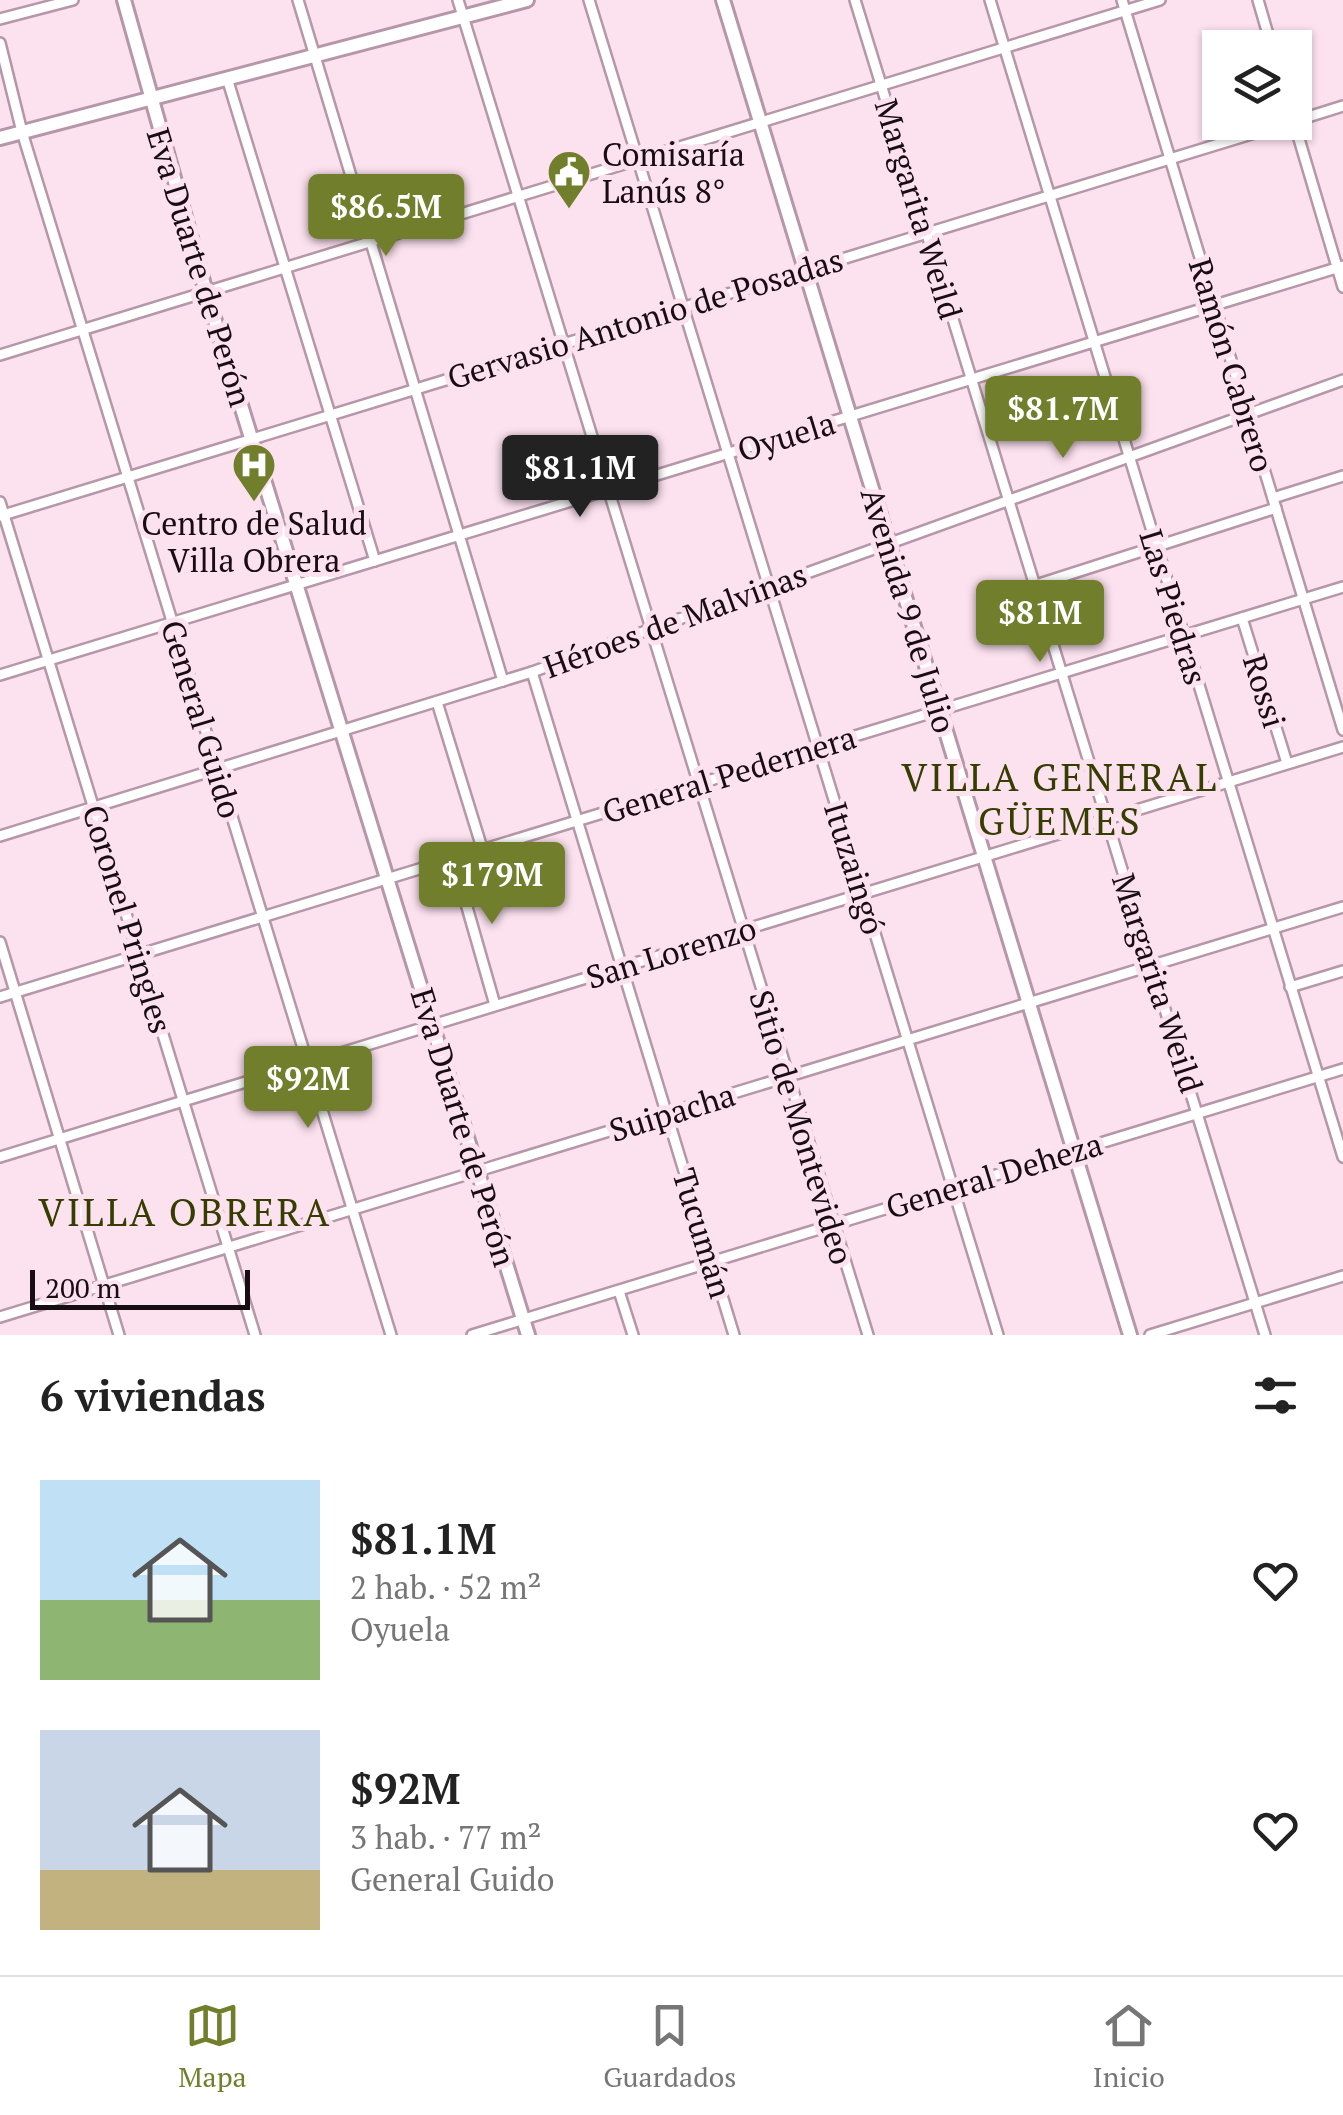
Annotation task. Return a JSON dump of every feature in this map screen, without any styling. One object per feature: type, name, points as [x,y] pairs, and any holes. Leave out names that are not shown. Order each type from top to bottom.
[{"type":"main road","name":"Eva Duarte de Perón","points":[[124,0],[206,292],[528,1335]]},
{"type":"main road","points":[[0,138],[526,0]]},
{"type":"main road","name":"Avenida 9 de Julio","points":[[723,0],[1130,1335]]},
{"type":"street","points":[[0,19],[73,0]]},
{"type":"street","points":[[298,0],[312,57],[504,680]]},
{"type":"street","name":"Sitio de Montevideo","points":[[458,0],[868,1335]]},
{"type":"street","name":"Ituzaingó","points":[[589,0],[998,1335]]},
{"type":"street","name":"Margarita Weild","points":[[855,0],[1265,1335]]},
{"type":"street","name":"Las Piedras","points":[[990,0],[1343,1156]]},
{"type":"street","points":[[0,355],[1004,48],[1124,5],[1160,0]]},
{"type":"street","points":[[1258,0],[1267,30]]},
{"type":"street","name":"Ramón Cabrero","points":[[1124,5],[1343,730]]},
{"type":"street","name":"General Guido","points":[[0,43],[22,132],[391,1335]]},
{"type":"street","points":[[227,78],[376,561]]},
{"type":"street","name":"Gervasio Antonio de Posadas","points":[[1312,116],[1343,106]]},
{"type":"street","name":"Gervasio Antonio de Posadas","points":[[2,516],[1232,140]]},
{"type":"street","points":[[1299,140],[1343,287]]},
{"type":"street","name":"Oyuela","points":[[0,675],[1340,267]]},
{"type":"street","name":"Héroes de Malvinas","points":[[0,836],[532,672],[1343,380]]},
{"type":"street","points":[[1036,585],[1155,547],[1343,476]]},
{"type":"street","name":"Coronel Pringles","points":[[0,502],[254,1335]]},
{"type":"street","name":"General Pedernera","points":[[0,997],[1343,587]]},
{"type":"street","name":"Rossi","points":[[1242,618],[1287,764]]},
{"type":"street","name":"Tucumán","points":[[532,672],[734,1335]]},
{"type":"street","points":[[438,702],[482,848]]},
{"type":"street","name":"San Lorenzo","points":[[0,1157],[1343,747]]},
{"type":"street","points":[[453,858],[495,1006]]},
{"type":"street","name":"Suipacha","points":[[0,1317],[1343,906]]},
{"type":"street","points":[[0,942],[119,1335]]},
{"type":"street","points":[[1290,988],[1343,972]]},
{"type":"street","name":"General Deheza","points":[[472,1335],[1343,1069]]},
{"type":"street","points":[[1150,1335],[1343,1276]]},
{"type":"street","points":[[620,1291],[633,1335]]},
{"type":"place","name":"Comisaría Lanús 8°","points":[[569,210]]},
{"type":"place","name":"Centro de Salud Villa Obrera","points":[[254,503]]},
{"type":"district","name":"VILLA GENERAL GÜEMES","points":[[1060,799]]},
{"type":"district","name":"VILLA OBRERA","points":[[185,1212]]}]
